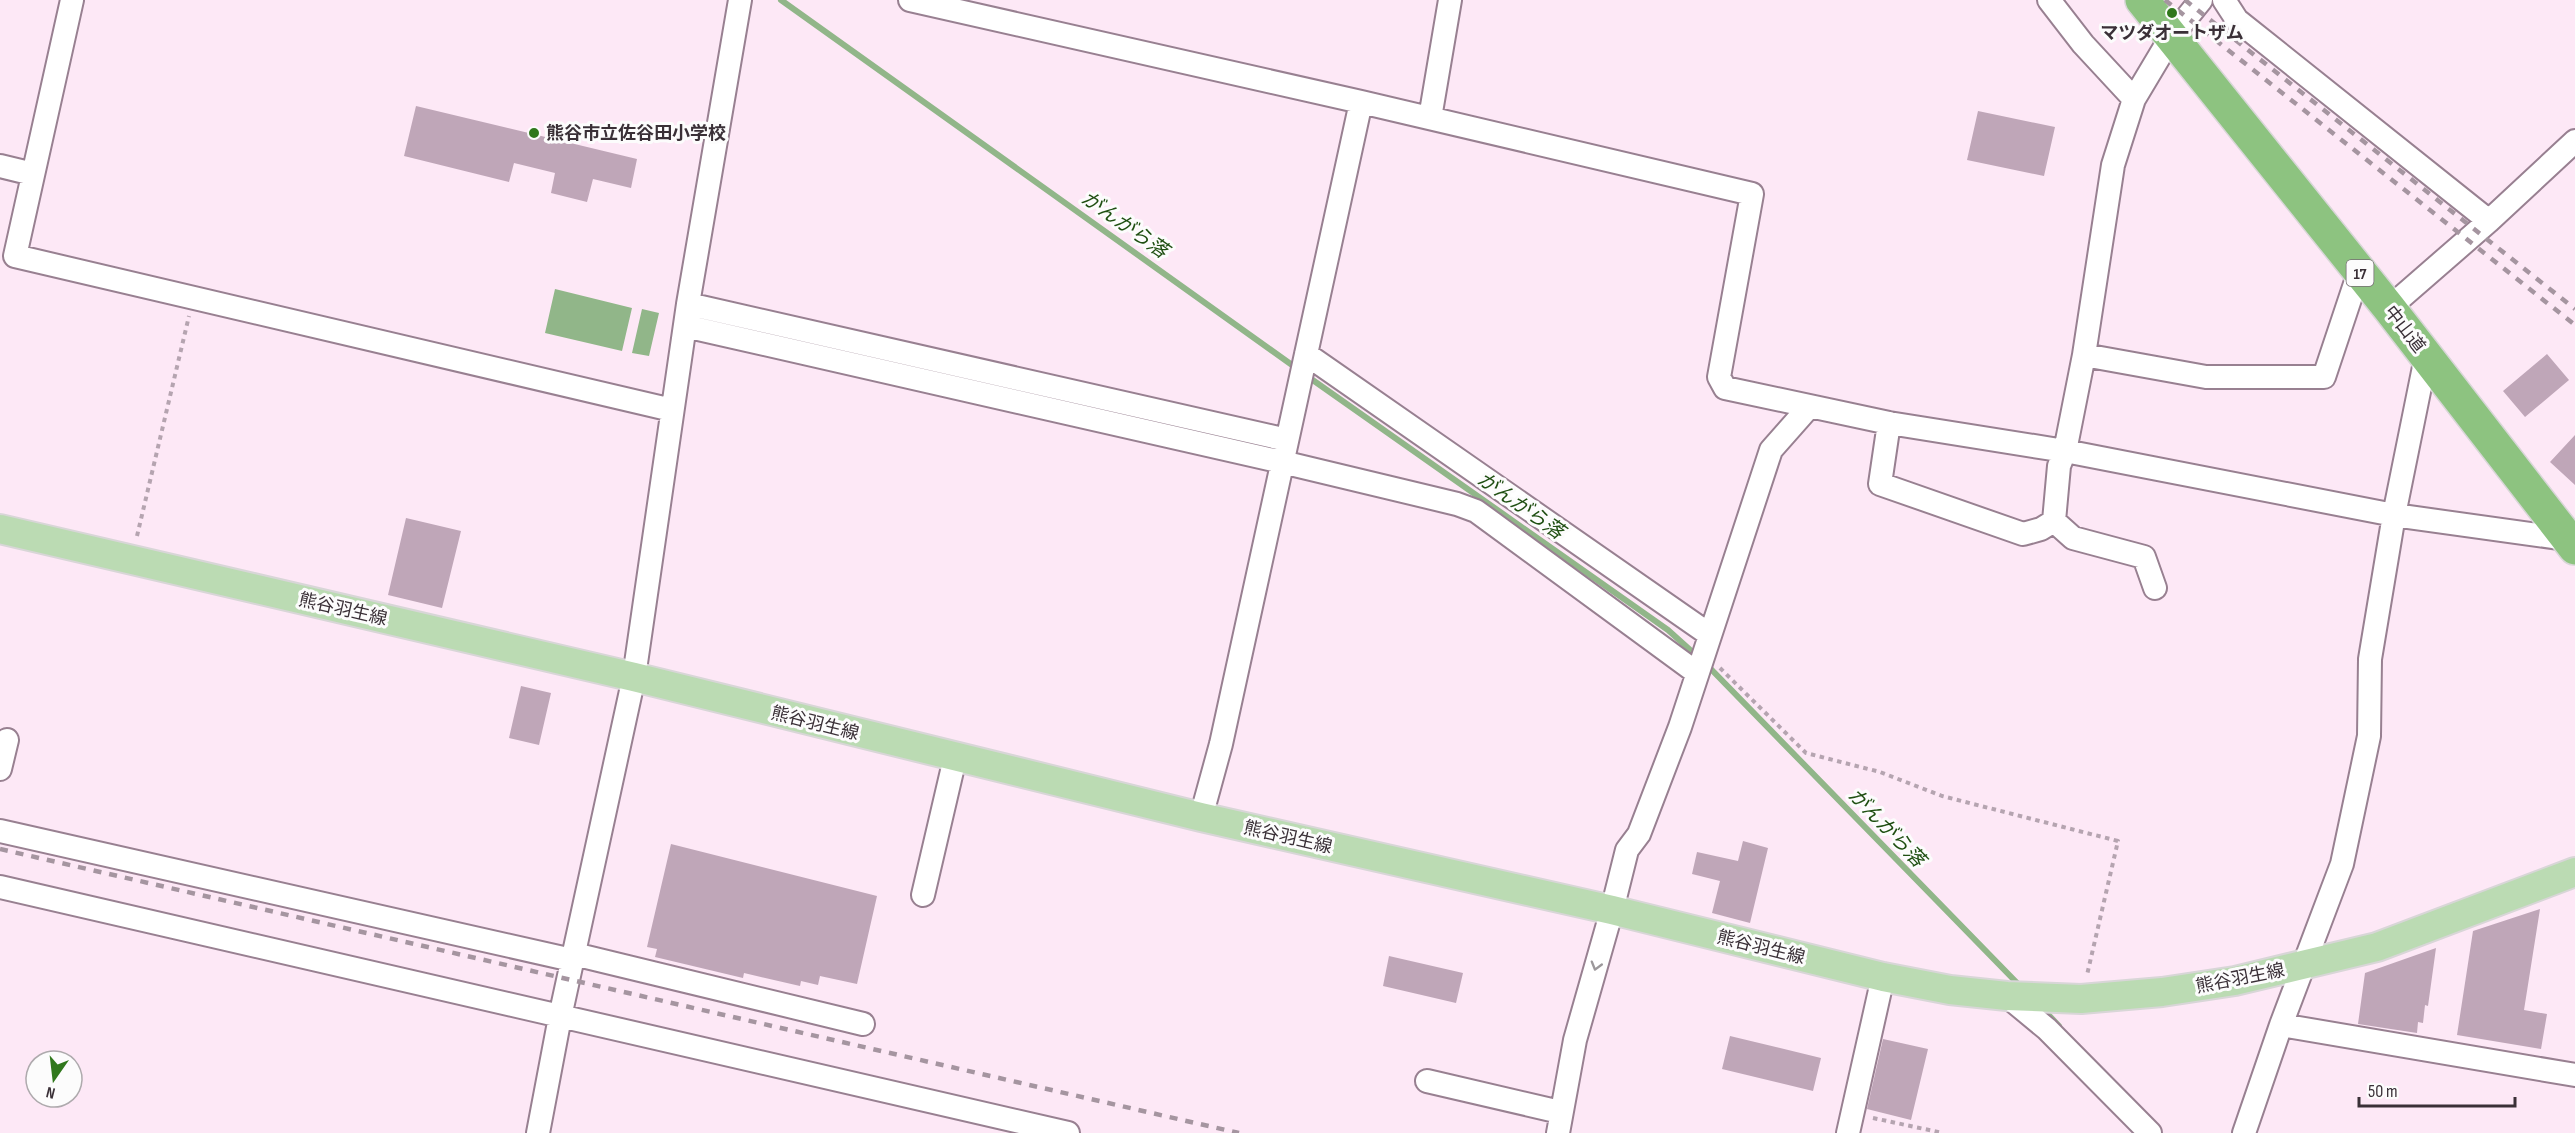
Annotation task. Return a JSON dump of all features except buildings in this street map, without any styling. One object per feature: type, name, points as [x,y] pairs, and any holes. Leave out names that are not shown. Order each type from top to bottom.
[{"type":"highway","name":"中山道","points":[[2142,0],[2389,309],[2571,544]]},
{"type":"main road","name":"熊谷羽生線","points":[[0,529],[634,677],[1201,817],[1612,910],[1883,978],[1950,990],[2011,997],[2081,999],[2162,992],[2235,981],[2377,947],[2575,872]]},
{"type":"street","points":[[72,0],[15,256],[672,410]]},
{"type":"street","points":[[538,1133],[560,1017],[634,677],[688,304],[740,0]]},
{"type":"street","points":[[909,0],[1361,102],[1752,194],[1719,377],[1725,388],[1889,423],[2065,451],[2394,515],[2571,544]]},
{"type":"street","points":[[1430,118],[1450,0]]},
{"type":"street","points":[[2049,0],[2083,44],[2134,99]]},
{"type":"street","points":[[2054,521],[2059,466],[2065,451],[2084,354],[2113,165],[2134,99],[2170,37],[2201,0]]},
{"type":"street","points":[[2224,0],[2238,21],[2489,222]]},
{"type":"street","points":[[1201,817],[1221,744],[1361,102]]},
{"type":"street","points":[[2389,309],[2489,222],[2575,141]]},
{"type":"street","points":[[0,166],[33,174]]},
{"type":"street","points":[[2084,354],[2206,377],[2324,377],[2359,272]]},
{"type":"street","points":[[688,304],[1285,451],[1477,510],[1704,653]]},
{"type":"street","points":[[685,326],[1285,451]]},
{"type":"street","points":[[1305,356],[1492,487],[1704,653]]},
{"type":"street","points":[[2244,1133],[2281,1025],[2342,864],[2369,735],[2370,659],[2394,515],[2426,357]]},
{"type":"street","points":[[1427,1081],[1559,1123],[1575,1040],[1627,850],[1639,834],[1680,728],[1771,450],[1809,407]]},
{"type":"street","points":[[1889,423],[1880,484],[2023,534],[2041,529],[2054,521]]},
{"type":"street","points":[[1477,510],[1492,487]]},
{"type":"street","points":[[2054,521],[2073,538],[2144,557],[2155,588]]},
{"type":"street","points":[[0,769],[7,740]]},
{"type":"street","points":[[923,895],[955,758]]},
{"type":"street","points":[[0,831],[573,957],[863,1024]]},
{"type":"street","points":[[0,887],[560,1017],[999,1125],[1068,1133]]},
{"type":"street","points":[[1851,1123],[1883,978]]},
{"type":"street","points":[[2011,997],[2047,1029],[2150,1133]]},
{"type":"street","points":[[2281,1025],[2575,1075]]},
{"type":"path","points":[[131,560],[194,298]]},
{"type":"path","points":[[1704,653],[1806,753],[1880,772],[1942,796],[2118,841],[2081,999]]},
{"type":"path","points":[[1851,1123],[1943,1133]]},
{"type":"shaded area","points":[[555,289],[632,308],[622,351],[545,333]]},
{"type":"shaded area","points":[[642,309],[659,313],[649,356],[632,353]]},
{"type":"waterway","name":"がんがら落","points":[[781,0],[1299,370]]},
{"type":"waterway","name":"がんがら落","points":[[1307,376],[1668,630],[1698,657]]},
{"type":"waterway","name":"がんがら落","points":[[1706,664],[2021,987]]},
{"type":"waterway","name":"がんがら落","points":[[2041,1007],[2059,1026]]},
{"type":"railway","points":[[2165,0],[2575,325]]},
{"type":"railway","points":[[2185,0],[2575,309]]},
{"type":"railway","points":[[0,849],[1239,1133]]},
{"type":"place","name":"マツダオートザム","points":[[2172,13]]},
{"type":"place","name":"熊谷市立佐谷田小学校","points":[[534,133]]}]
